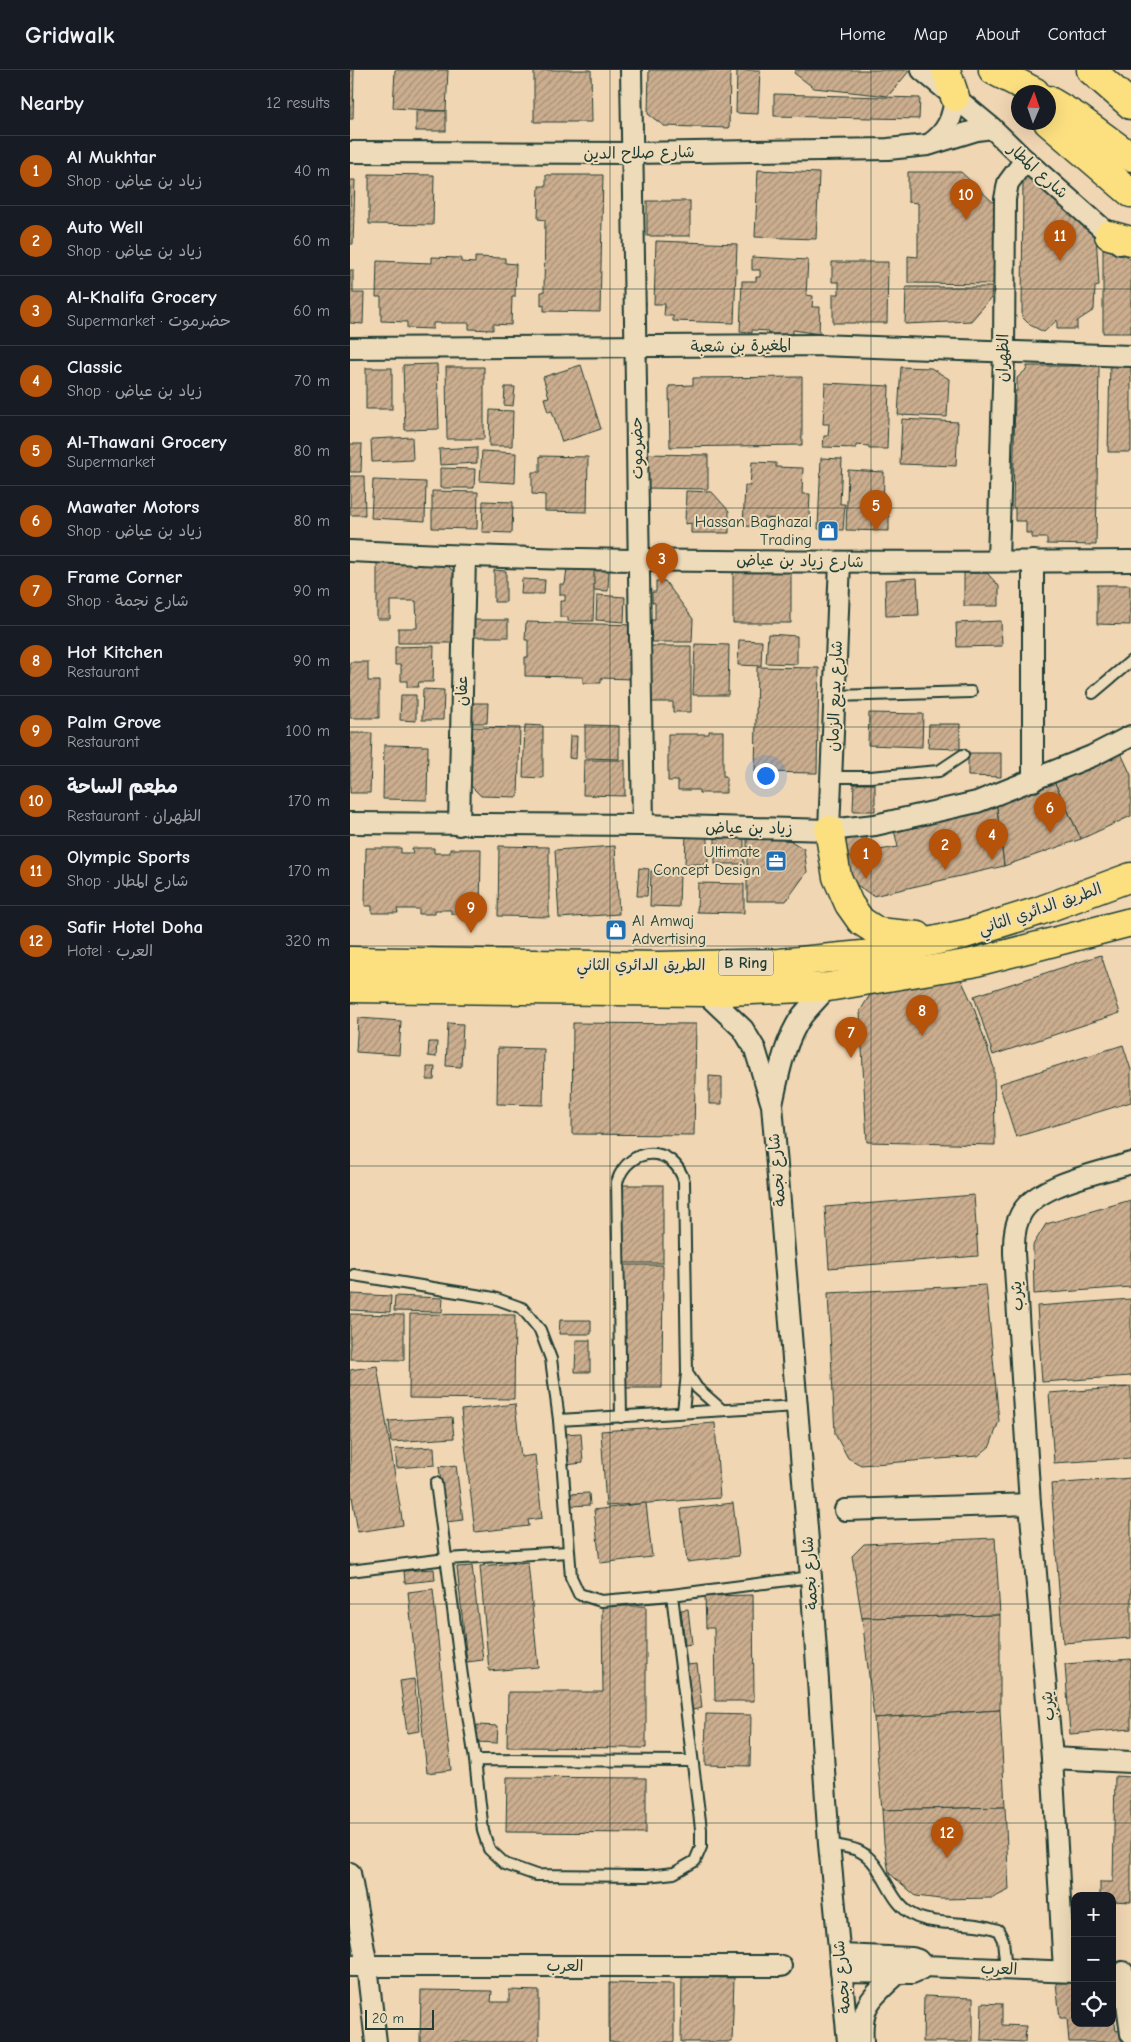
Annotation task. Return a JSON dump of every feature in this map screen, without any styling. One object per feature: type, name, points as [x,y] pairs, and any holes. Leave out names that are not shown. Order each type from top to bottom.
[{"type":"main road","points":[[946,70],[955,97]]},
{"type":"main road","points":[[986,70],[1011,92]]},
{"type":"main road","points":[[993,70],[1022,85]]},
{"type":"main road","points":[[1091,70],[1131,104]]},
{"type":"main road","points":[[1056,105],[1078,118],[1131,157]]},
{"type":"main road","points":[[1056,129],[1131,192]]},
{"type":"main road","points":[[829,830],[837,877],[849,904],[861,921],[878,932],[918,936],[965,934]]},
{"type":"main road","name":"الطريق الدائري الثاني","points":[[350,962],[658,966],[779,962],[873,954],[965,934],[1039,911],[1131,877]]},
{"type":"main road","name":"الطريق الدائري الثاني","points":[[350,988],[704,992],[828,987],[972,963],[1131,922]]},
{"type":"street","name":"حضرموت","points":[[631,70],[643,825]]},
{"type":"street","name":"شارع المطار","points":[[922,70],[992,128],[1025,160],[1120,238],[1131,252]]},
{"type":"street","points":[[928,145],[939,137],[948,126],[954,113],[955,97]]},
{"type":"street","name":"شارع صلاح الدين","points":[[350,152],[633,153],[888,149],[928,145],[977,130],[992,128]]},
{"type":"street","name":"الظهران","points":[[998,561],[1004,352],[1005,199],[1008,183],[1025,160]]},
{"type":"street","name":"المغيرة بن شعبة","points":[[350,348],[817,345],[1131,356]]},
{"type":"street","name":"شارع زياد بن عياض","points":[[350,552],[465,557],[840,562],[1131,561]]},
{"type":"street","name":"عفان","points":[[459,825],[465,557]]},
{"type":"street","points":[[1033,561],[1033,781]]},
{"type":"street","name":"شارع بديع الزمان","points":[[829,830],[840,562]]},
{"type":"street","name":"زياد بن عياض","points":[[350,823],[643,825],[829,830],[876,825],[976,802],[1092,756],[1131,736]]},
{"type":"street","name":"شارع نجمة","points":[[772,1105],[777,1079],[791,1038],[802,1016],[828,987]]},
{"type":"street","name":"شارع نجمة","points":[[704,992],[743,1029],[755,1049],[772,1105],[811,1577],[829,1844],[841,1964],[854,2016],[863,2042]]},
{"type":"street","name":"يثرب","points":[[1069,1971],[1030,1504],[1014,1252],[1015,1233],[1019,1216],[1032,1201],[1047,1189],[1131,1163]]},
{"type":"street","points":[[845,1510],[1030,1504]]},
{"type":"street","points":[[1052,1758],[1131,1762]]},
{"type":"street","points":[[350,1874],[359,1966],[376,2042]]},
{"type":"street","name":"العرب","points":[[841,1964],[912,1958],[918,1960],[923,1966],[1069,1971]]},
{"type":"street","name":"العرب","points":[[841,1964],[898,1973],[917,1972],[923,1966]]},
{"type":"street","name":"العرب","points":[[359,1966],[781,1966]]},
{"type":"street","points":[[1122,1972],[1131,2034]]},
{"type":"street","name":"شارع نجمة","points":[[848,2042],[854,2016],[898,1973]]},
{"type":"lane","points":[[1093,693],[1131,661]]},
{"type":"lane","points":[[835,696],[971,692]]},
{"type":"lane","points":[[832,777],[870,777],[939,770],[963,755]]},
{"type":"lane","points":[[620,1417],[617,1182],[626,1165],[640,1155],[662,1156],[674,1162],[681,1171],[684,1181],[687,1373],[683,1412]]},
{"type":"lane","points":[[354,1275],[494,1298],[522,1308],[540,1330],[551,1359],[559,1420],[571,1577],[579,1594],[601,1601],[672,1595],[811,1577]]},
{"type":"lane","points":[[687,1373],[697,1388],[722,1410]]},
{"type":"lane","points":[[559,1420],[797,1406]]},
{"type":"lane","points":[[436,1484],[475,1760],[483,1831],[489,1850],[505,1864],[536,1875],[647,1876],[674,1873],[695,1861],[701,1847],[701,1828],[672,1595]]},
{"type":"lane","points":[[350,1571],[446,1558],[569,1552]]},
{"type":"lane","points":[[475,1760],[692,1761]]},
{"type":"lane","points":[[829,1844],[860,1852],[871,1860],[895,1900],[917,1917],[937,1922],[975,1924],[998,1930],[1003,1940],[1006,1970]]},
{"type":"building","points":[[350,70],[354,70],[353,119],[350,119]]},
{"type":"building","points":[[395,70],[448,70],[446,111],[393,108]]},
{"type":"building","points":[[534,70],[591,70],[592,122],[534,122]]},
{"type":"building","points":[[649,70],[730,70],[729,128],[664,126],[648,114]]},
{"type":"building","points":[[737,70],[760,70],[758,114],[736,113]]},
{"type":"building","points":[[796,70],[910,70],[888,96],[814,88],[794,73]]},
{"type":"building","points":[[774,94],[920,98],[919,119],[774,116]]},
{"type":"building","points":[[416,111],[446,111],[446,131],[416,131]]},
{"type":"building","points":[[758,170],[819,173],[816,239],[755,237]]},
{"type":"building","points":[[908,172],[961,172],[995,204],[994,284],[908,283],[908,256],[918,257],[918,203],[908,202]]},
{"type":"building","points":[[369,174],[434,175],[433,225],[369,224]]},
{"type":"building","points":[[546,175],[603,175],[600,312],[544,311],[544,305],[541,306],[541,292],[544,292],[545,220],[538,219],[539,186],[546,186]]},
{"type":"building","points":[[1023,175],[1039,179],[1096,233],[1099,286],[1095,287],[1094,310],[1077,321],[1077,329],[1057,329],[1057,320],[1044,332],[1030,325],[1022,317]]},
{"type":"building","points":[[350,180],[355,180],[353,244],[350,244]]},
{"type":"building","points":[[647,201],[690,201],[690,236],[647,236]]},
{"type":"building","points":[[656,241],[737,244],[734,323],[673,321],[673,316],[664,316],[665,304],[654,304]]},
{"type":"building","points":[[1110,241],[1131,260],[1131,333],[1103,333],[1103,248]]},
{"type":"building","points":[[432,257],[461,258],[461,262],[475,263],[475,257],[505,258],[505,263],[516,264],[515,297],[512,297],[511,325],[493,324],[493,330],[469,329],[469,323],[433,323],[433,329],[407,328],[407,322],[381,321],[381,297],[376,297],[377,261],[432,263]]},
{"type":"building","points":[[752,257],[808,260],[806,295],[813,296],[812,307],[820,307],[819,334],[793,330],[793,335],[768,334],[768,331],[752,330],[752,333],[740,332],[742,281],[756,281],[756,277],[760,277],[760,270],[752,270]]},
{"type":"building","points":[[832,262],[888,262],[887,323],[833,323],[833,294],[839,294],[839,282],[832,282]]},
{"type":"building","points":[[350,270],[353,270],[353,293],[364,293],[363,324],[350,323]]},
{"type":"building","points":[[906,287],[992,287],[991,298],[971,321],[905,324]]},
{"type":"building","points":[[1110,363],[1131,363],[1131,452],[1108,452]]},
{"type":"building","points":[[437,364],[439,429],[405,430],[403,365]]},
{"type":"building","points":[[581,365],[601,429],[562,442],[552,411],[548,412],[544,398],[549,397],[543,377]]},
{"type":"building","points":[[1027,366],[1099,366],[1096,545],[1047,544],[1047,538],[1032,538],[1032,533],[1026,533],[1026,521],[1015,521],[1015,508],[1013,508],[1015,391],[1017,391],[1017,378],[1027,369]]},
{"type":"building","points":[[446,367],[484,367],[484,439],[447,439]]},
{"type":"building","points":[[901,367],[931,368],[949,379],[947,417],[898,415]]},
{"type":"building","points":[[366,368],[392,368],[392,409],[366,409]]},
{"type":"building","points":[[802,377],[802,445],[670,447],[669,386],[693,385],[693,378]]},
{"type":"building","points":[[825,383],[889,386],[887,449],[869,449],[869,446],[856,445],[856,448],[823,447],[824,436],[828,436],[829,424],[823,424]]},
{"type":"building","points":[[505,387],[515,387],[513,406],[504,405]]},
{"type":"building","points":[[490,410],[513,411],[512,446],[489,446]]},
{"type":"building","points":[[902,419],[958,422],[956,466],[900,464]]},
{"type":"building","points":[[412,437],[413,460],[372,462],[371,439]]},
{"type":"building","points":[[350,444],[362,444],[361,472],[350,472]]},
{"type":"building","points":[[477,447],[477,463],[440,465],[439,449]]},
{"type":"building","points":[[482,451],[516,453],[515,483],[480,481]]},
{"type":"building","points":[[644,454],[708,455],[708,489],[644,488]]},
{"type":"building","points":[[540,456],[588,457],[587,512],[545,511],[545,495],[532,494],[532,472],[540,472]]},
{"type":"building","points":[[821,458],[842,459],[840,504],[845,504],[843,530],[818,529]]},
{"type":"building","points":[[752,462],[776,463],[776,467],[803,468],[802,494],[810,494],[809,518],[805,518],[805,528],[779,526],[779,519],[764,518],[764,527],[743,526],[745,486],[750,486]]},
{"type":"building","points":[[440,468],[475,469],[474,488],[440,488]]},
{"type":"building","points":[[848,470],[884,472],[883,516],[889,516],[889,531],[846,530]]},
{"type":"building","points":[[350,476],[364,476],[365,515],[350,515]]},
{"type":"building","points":[[373,480],[426,482],[425,521],[371,518]]},
{"type":"building","points":[[432,491],[478,492],[477,529],[432,528]]},
{"type":"building","points":[[686,491],[712,492],[729,511],[729,533],[691,533],[691,523],[685,524]]},
{"type":"building","points":[[483,501],[513,502],[512,533],[482,532]]},
{"type":"building","points":[[377,559],[441,559],[455,573],[456,643],[398,643],[398,628],[417,628],[416,601],[390,601],[390,619],[377,619]]},
{"type":"building","points":[[568,559],[595,566],[593,621],[568,621],[568,617],[560,617],[560,601],[565,601],[565,595],[560,595],[560,584],[565,584]]},
{"type":"building","points":[[733,565],[791,566],[791,623],[733,623]]},
{"type":"building","points":[[594,568],[609,568],[608,591],[594,590]]},
{"type":"building","points":[[494,570],[506,571],[506,602],[494,602]]},
{"type":"building","points":[[964,573],[987,573],[999,586],[999,606],[964,606]]},
{"type":"building","points":[[917,578],[919,615],[886,616],[885,580]]},
{"type":"building","points":[[522,579],[545,580],[544,594],[521,594]]},
{"type":"building","points":[[656,581],[665,581],[693,619],[692,642],[651,642],[651,620],[655,620],[655,603],[652,602],[652,592],[656,592]]},
{"type":"building","points":[[1097,585],[1130,585],[1130,625],[1097,624]]},
{"type":"building","points":[[597,595],[625,597],[624,622],[596,620]]},
{"type":"building","points":[[471,620],[508,620],[508,637],[471,637]]},
{"type":"building","points":[[1001,621],[1002,646],[957,647],[956,623]]},
{"type":"building","points":[[526,622],[635,625],[633,679],[601,678],[601,683],[583,683],[583,677],[525,676],[525,657],[528,657],[528,640],[525,640]]},
{"type":"building","points":[[768,634],[797,636],[797,664],[766,663]]},
{"type":"building","points":[[739,640],[762,641],[761,666],[738,665]]},
{"type":"building","points":[[695,644],[729,645],[728,695],[693,695]]},
{"type":"building","points":[[434,646],[433,682],[419,682],[418,687],[407,687],[407,681],[401,681],[401,665],[395,665],[395,647]]},
{"type":"building","points":[[651,646],[691,646],[691,712],[673,712],[673,702],[651,702]]},
{"type":"building","points":[[350,662],[368,662],[368,681],[379,681],[379,718],[350,718]]},
{"type":"building","points":[[757,667],[819,668],[817,773],[755,772]]},
{"type":"building","points":[[423,689],[444,690],[443,720],[422,720]]},
{"type":"building","points":[[401,695],[416,695],[416,721],[400,720]]},
{"type":"building","points":[[465,703],[488,703],[487,723],[464,723]]},
{"type":"building","points":[[869,713],[923,714],[922,747],[868,745]]},
{"type":"building","points":[[929,724],[960,724],[960,749],[928,748]]},
{"type":"building","points":[[525,725],[543,726],[543,778],[523,777]]},
{"type":"building","points":[[585,725],[619,726],[619,759],[585,758]]},
{"type":"building","points":[[470,727],[520,728],[518,797],[481,796],[469,784]]},
{"type":"building","points":[[709,731],[723,731],[723,776],[726,776],[726,793],[699,793],[699,790],[678,790],[678,781],[668,781],[668,734],[709,734]]},
{"type":"building","points":[[350,733],[372,733],[370,793],[350,793]]},
{"type":"building","points":[[570,736],[577,736],[576,759],[569,758]]},
{"type":"building","points":[[384,745],[428,746],[427,800],[383,799]]},
{"type":"building","points":[[1118,747],[1131,775],[1131,816],[1081,839],[1052,777]]},
{"type":"building","points":[[968,753],[1001,753],[1001,777],[968,776]]},
{"type":"building","points":[[584,760],[625,760],[625,796],[583,795]]},
{"type":"building","points":[[1052,777],[1081,839],[1004,866],[996,801]]},
{"type":"building","points":[[854,784],[875,784],[875,811],[853,811]]},
{"type":"building","points":[[996,801],[1004,866],[873,896],[851,881],[844,870],[844,836],[867,833],[866,852],[898,847],[894,830]]},
{"type":"building","points":[[715,832],[744,832],[744,864],[715,864]]},
{"type":"building","points":[[686,833],[708,833],[708,864],[685,864]]},
{"type":"building","name":"Ultimate Concept Design","points":[[747,836],[783,836],[804,849],[807,872],[786,901],[747,901]]},
{"type":"building","points":[[499,846],[549,847],[549,917],[498,916]]},
{"type":"building","points":[[615,846],[619,914],[559,918],[555,850]]},
{"type":"building","points":[[366,848],[401,848],[401,853],[413,853],[412,848],[434,848],[434,853],[450,853],[450,849],[481,849],[480,914],[451,914],[451,910],[435,910],[435,914],[419,914],[419,909],[397,909],[398,913],[372,913],[372,906],[365,906]]},
{"type":"building","points":[[639,868],[649,869],[647,896],[637,896]]},
{"type":"building","points":[[651,871],[680,872],[679,907],[650,906]]},
{"type":"building","points":[[698,883],[744,884],[744,913],[697,912]]},
{"type":"building","points":[[1101,955],[1120,1013],[993,1055],[974,996]]},
{"type":"building","points":[[959,975],[973,1005],[994,1068],[995,1145],[867,1142],[860,1011],[878,982]]},
{"type":"building","points":[[358,1018],[401,1021],[399,1055],[356,1052]]},
{"type":"building","points":[[448,1023],[463,1024],[461,1067],[446,1066]]},
{"type":"building","points":[[573,1023],[696,1024],[694,1135],[572,1134]]},
{"type":"building","points":[[429,1042],[437,1042],[436,1057],[428,1056]]},
{"type":"building","points":[[1123,1045],[1131,1070],[1131,1102],[1016,1137],[999,1084]]},
{"type":"building","points":[[498,1048],[544,1049],[543,1105],[497,1104]]},
{"type":"building","points":[[427,1067],[435,1067],[434,1080],[427,1080]]},
{"type":"building","points":[[709,1076],[722,1077],[722,1104],[709,1104]]},
{"type":"building","points":[[620,1185],[663,1185],[663,1263],[620,1263]]},
{"type":"building","points":[[974,1195],[978,1256],[829,1268],[825,1207]]},
{"type":"building","points":[[1131,1200],[1131,1287],[1034,1294],[1033,1245],[1046,1224]]},
{"type":"building","points":[[623,1265],[663,1265],[662,1388],[623,1388]]},
{"type":"building","points":[[986,1285],[999,1421],[990,1446],[978,1456],[861,1465],[848,1458],[835,1434],[828,1293]]},
{"type":"building","points":[[351,1294],[391,1296],[390,1312],[350,1310]]},
{"type":"building","points":[[395,1296],[443,1298],[442,1312],[394,1311]]},
{"type":"building","points":[[1131,1299],[1131,1376],[1042,1382],[1037,1306]]},
{"type":"building","points":[[350,1314],[404,1315],[404,1360],[350,1359]]},
{"type":"building","points":[[410,1314],[515,1315],[514,1399],[409,1398]]},
{"type":"building","points":[[560,1320],[591,1320],[591,1334],[559,1334]]},
{"type":"building","points":[[576,1340],[590,1340],[590,1372],[575,1372]]},
{"type":"building","points":[[377,1366],[403,1525],[358,1532],[350,1485],[350,1370]]},
{"type":"building","points":[[1131,1387],[1131,1458],[1054,1463],[1049,1393]]},
{"type":"building","points":[[515,1404],[521,1457],[535,1455],[542,1518],[528,1520],[529,1526],[475,1532],[461,1410]]},
{"type":"building","points":[[452,1417],[454,1438],[391,1442],[389,1421]]},
{"type":"building","points":[[715,1423],[720,1498],[606,1506],[601,1431]]},
{"type":"building","points":[[581,1433],[583,1463],[565,1465],[563,1434]]},
{"type":"building","points":[[434,1447],[435,1465],[397,1468],[395,1449]]},
{"type":"building","points":[[456,1465],[463,1520],[446,1522],[439,1467]]},
{"type":"building","points":[[1131,1478],[1131,1638],[1063,1643],[1051,1484]]},
{"type":"building","points":[[589,1493],[590,1505],[569,1506],[568,1494]]},
{"type":"building","points":[[646,1503],[652,1557],[600,1563],[594,1510]]},
{"type":"building","points":[[733,1503],[739,1556],[687,1562],[681,1509]]},
{"type":"building","points":[[995,1538],[1000,1615],[862,1618],[852,1556],[864,1544]]},
{"type":"building","points":[[528,1562],[538,1667],[489,1671],[480,1566]]},
{"type":"building","points":[[472,1566],[483,1660],[467,1662],[457,1567]]},
{"type":"building","points":[[434,1569],[435,1580],[405,1583],[404,1571]]},
{"type":"building","points":[[433,1589],[451,1770],[427,1773],[408,1592]]},
{"type":"building","points":[[753,1595],[754,1701],[715,1701],[714,1628],[706,1628],[705,1596]]},
{"type":"building","points":[[602,1606],[646,1606],[646,1748],[507,1747],[508,1692],[603,1692]]},
{"type":"building","points":[[688,1609],[692,1644],[685,1645],[681,1610]]},
{"type":"building","points":[[1000,1615],[1000,1710],[874,1718],[862,1618]]},
{"type":"building","points":[[1131,1659],[1131,1729],[1070,1734],[1065,1664]]},
{"type":"building","points":[[697,1664],[702,1708],[692,1710],[687,1665]]},
{"type":"building","points":[[414,1679],[420,1731],[407,1733],[400,1681]]},
{"type":"building","points":[[1000,1710],[1005,1807],[882,1810],[874,1718]]},
{"type":"building","points":[[706,1714],[751,1715],[750,1766],[705,1765]]},
{"type":"building","points":[[477,1725],[498,1726],[497,1743],[476,1742]]},
{"type":"building","points":[[1115,1776],[1131,1777],[1131,1902],[1116,1901],[1116,1892],[1100,1892],[1100,1882],[1113,1882]]},
{"type":"building","points":[[507,1777],[646,1778],[646,1833],[506,1832]]},
{"type":"building","points":[[1005,1807],[1009,1890],[993,1898],[940,1899],[916,1896],[889,1873],[884,1843],[882,1810]]},
{"type":"building","points":[[682,1977],[734,1978],[732,2042],[681,2042]]},
{"type":"building","points":[[1071,1982],[1071,2027],[1115,2027],[1116,2031],[1122,2030],[1123,2042],[1069,2042],[1067,2018],[1060,2018],[1056,1983]]},
{"type":"building","points":[[609,1983],[674,1984],[674,2042],[609,2042]]},
{"type":"building","points":[[421,1990],[492,1991],[491,2002],[509,2002],[509,1990],[539,1991],[539,2042],[420,2042]]},
{"type":"building","points":[[924,1996],[973,1998],[973,2042],[923,2042]]},
{"type":"building","points":[[982,2003],[1002,2004],[1002,2025],[1026,2026],[1025,2042],[981,2040]]},
{"type":"place","name":"مطعم الساحة","points":[[966,220]]},
{"type":"place","name":"Olympic Sports","points":[[1060,261]]},
{"type":"place","name":"Hassan Baghazal Trading","points":[[828,531]]},
{"type":"place","name":"Al-Thawani Grocery","points":[[876,531]]},
{"type":"place","name":"Al-Khalifa Grocery","points":[[662,584]]},
{"type":"place","name":"Mawater Motors","points":[[1050,833]]},
{"type":"place","name":"Classic","points":[[992,860]]},
{"type":"place","name":"Ultimate Concept Design","points":[[776,861]]},
{"type":"place","name":"Auto Well","points":[[945,870]]},
{"type":"place","name":"Al Mukhtar","points":[[866,879]]},
{"type":"place","name":"Al Amwaj Advertising","points":[[616,930]]},
{"type":"place","name":"Palm Grove","points":[[471,933]]},
{"type":"place","name":"Hot Kitchen","points":[[922,1036]]},
{"type":"place","name":"Frame Corner","points":[[851,1058]]},
{"type":"place","name":"Safir Hotel Doha","points":[[947,1858]]}]
